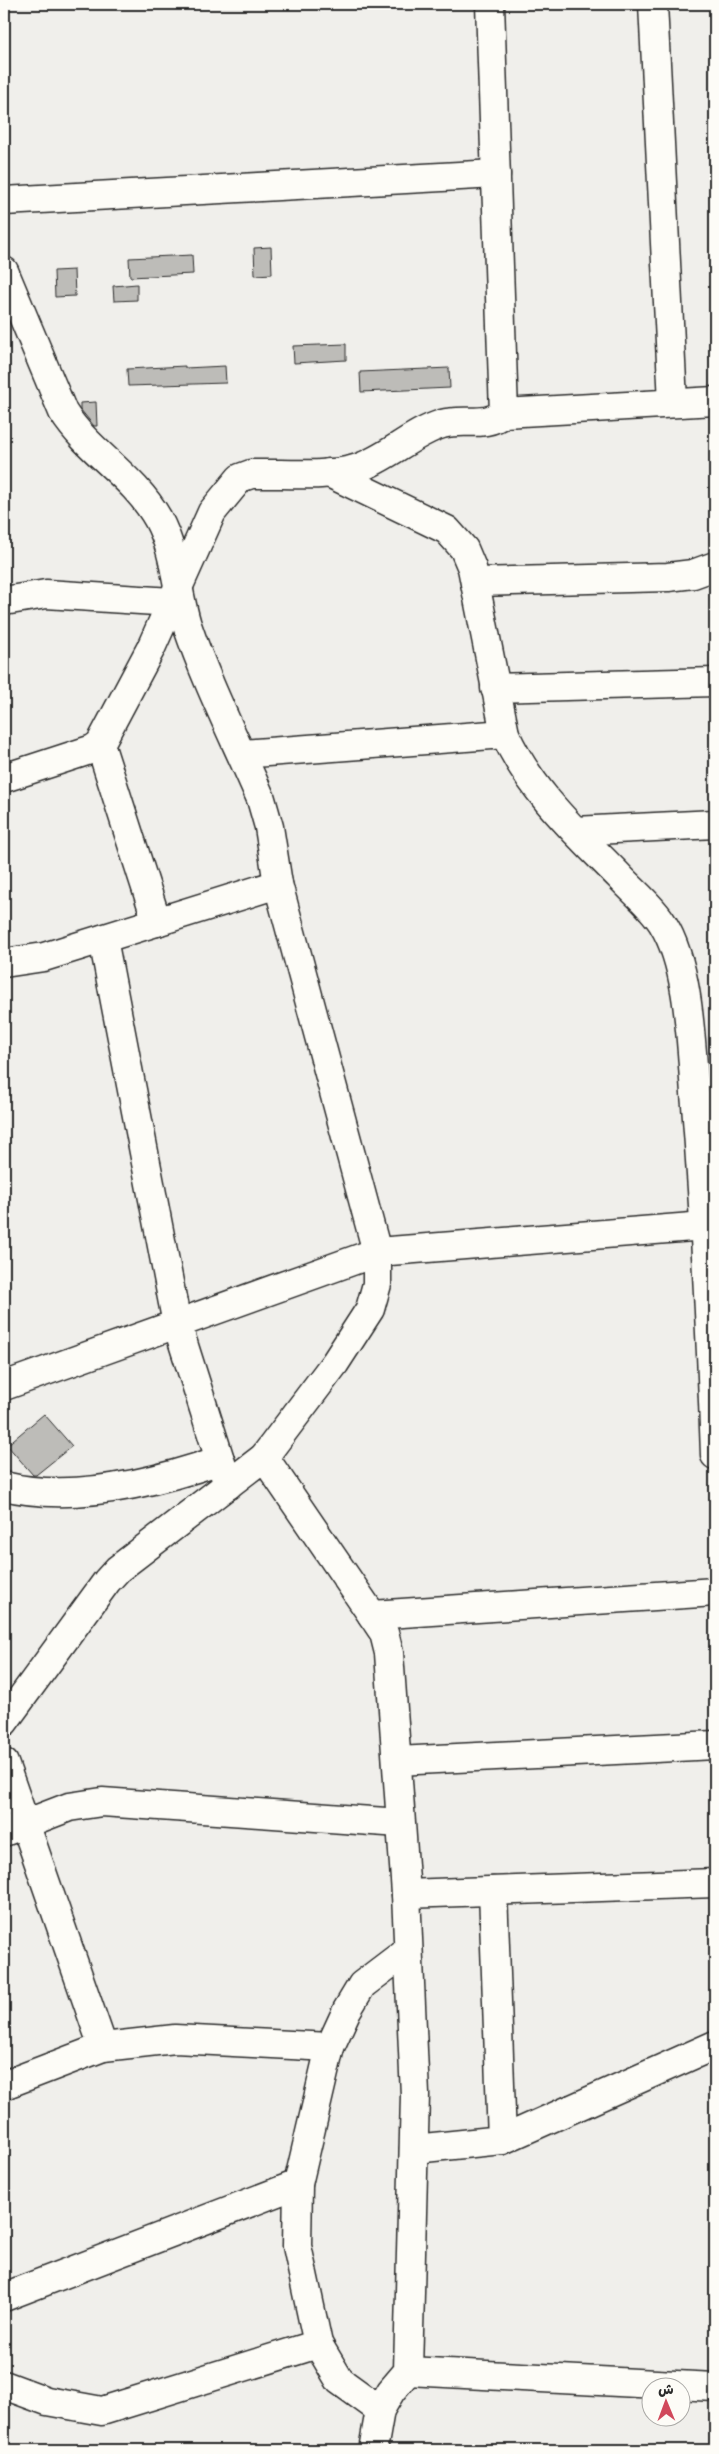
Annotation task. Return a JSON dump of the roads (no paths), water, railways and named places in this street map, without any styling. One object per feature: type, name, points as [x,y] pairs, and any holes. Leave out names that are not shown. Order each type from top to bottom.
[{"type":"street","points":[[490,4],[504,413]]},
{"type":"street","points":[[653,4],[673,402]]},
{"type":"street","points":[[4,201],[496,174]]},
{"type":"street","points":[[4,272],[63,412],[75,431],[133,484],[158,519],[175,563],[175,595],[261,799],[269,827],[278,884],[377,1252],[377,1284],[370,1309],[335,1363],[264,1457],[224,1473],[170,1478],[97,1490],[58,1491],[4,1486]]},
{"type":"street","points":[[4,778],[93,749],[100,744],[151,648],[212,512],[240,478],[251,474],[329,473],[358,468],[393,452],[430,428],[444,424],[495,420],[504,413],[715,401]]},
{"type":"street","points":[[329,473],[447,530],[464,548],[475,582],[504,734],[514,754],[542,796],[662,923],[676,951],[682,976],[691,1048],[707,1140],[705,1226],[711,1283],[715,1455]]},
{"type":"street","points":[[475,582],[668,578],[693,574],[715,566]]},
{"type":"street","points":[[4,601],[46,594],[175,595]]},
{"type":"street","points":[[495,688],[715,682]]},
{"type":"street","points":[[242,754],[504,734]]},
{"type":"street","points":[[100,744],[157,922]]},
{"type":"street","points":[[575,831],[715,824]]},
{"type":"street","points":[[4,963],[44,957],[278,884]]},
{"type":"street","points":[[103,939],[177,1324],[224,1473]]},
{"type":"street","points":[[4,1386],[377,1252],[705,1226]]},
{"type":"street","points":[[264,1457],[372,1615],[384,1634],[389,1653],[406,1894],[415,2095],[414,2149],[408,2370],[391,2391],[380,2410],[373,2450]]},
{"type":"street","points":[[4,1722],[112,1575],[224,1473]]},
{"type":"street","points":[[372,1615],[715,1592]]},
{"type":"street","points":[[397,1761],[715,1745]]},
{"type":"street","points":[[4,1763],[15,1828],[103,2047]]},
{"type":"street","points":[[15,1828],[69,1807],[102,1802],[400,1823]]},
{"type":"street","points":[[406,1894],[715,1884]]},
{"type":"street","points":[[493,1891],[502,2140]]},
{"type":"street","points":[[380,2410],[340,2381],[318,2344],[297,2246],[298,2184],[330,2047],[347,2010],[362,1985],[408,1950]]},
{"type":"street","points":[[4,2085],[103,2047],[175,2039],[330,2047]]},
{"type":"street","points":[[414,2149],[502,2140],[715,2045]]},
{"type":"street","points":[[4,2298],[298,2184]]},
{"type":"street","points":[[4,2385],[47,2401],[102,2410],[318,2344]]},
{"type":"street","points":[[408,2370],[715,2387]]}]
